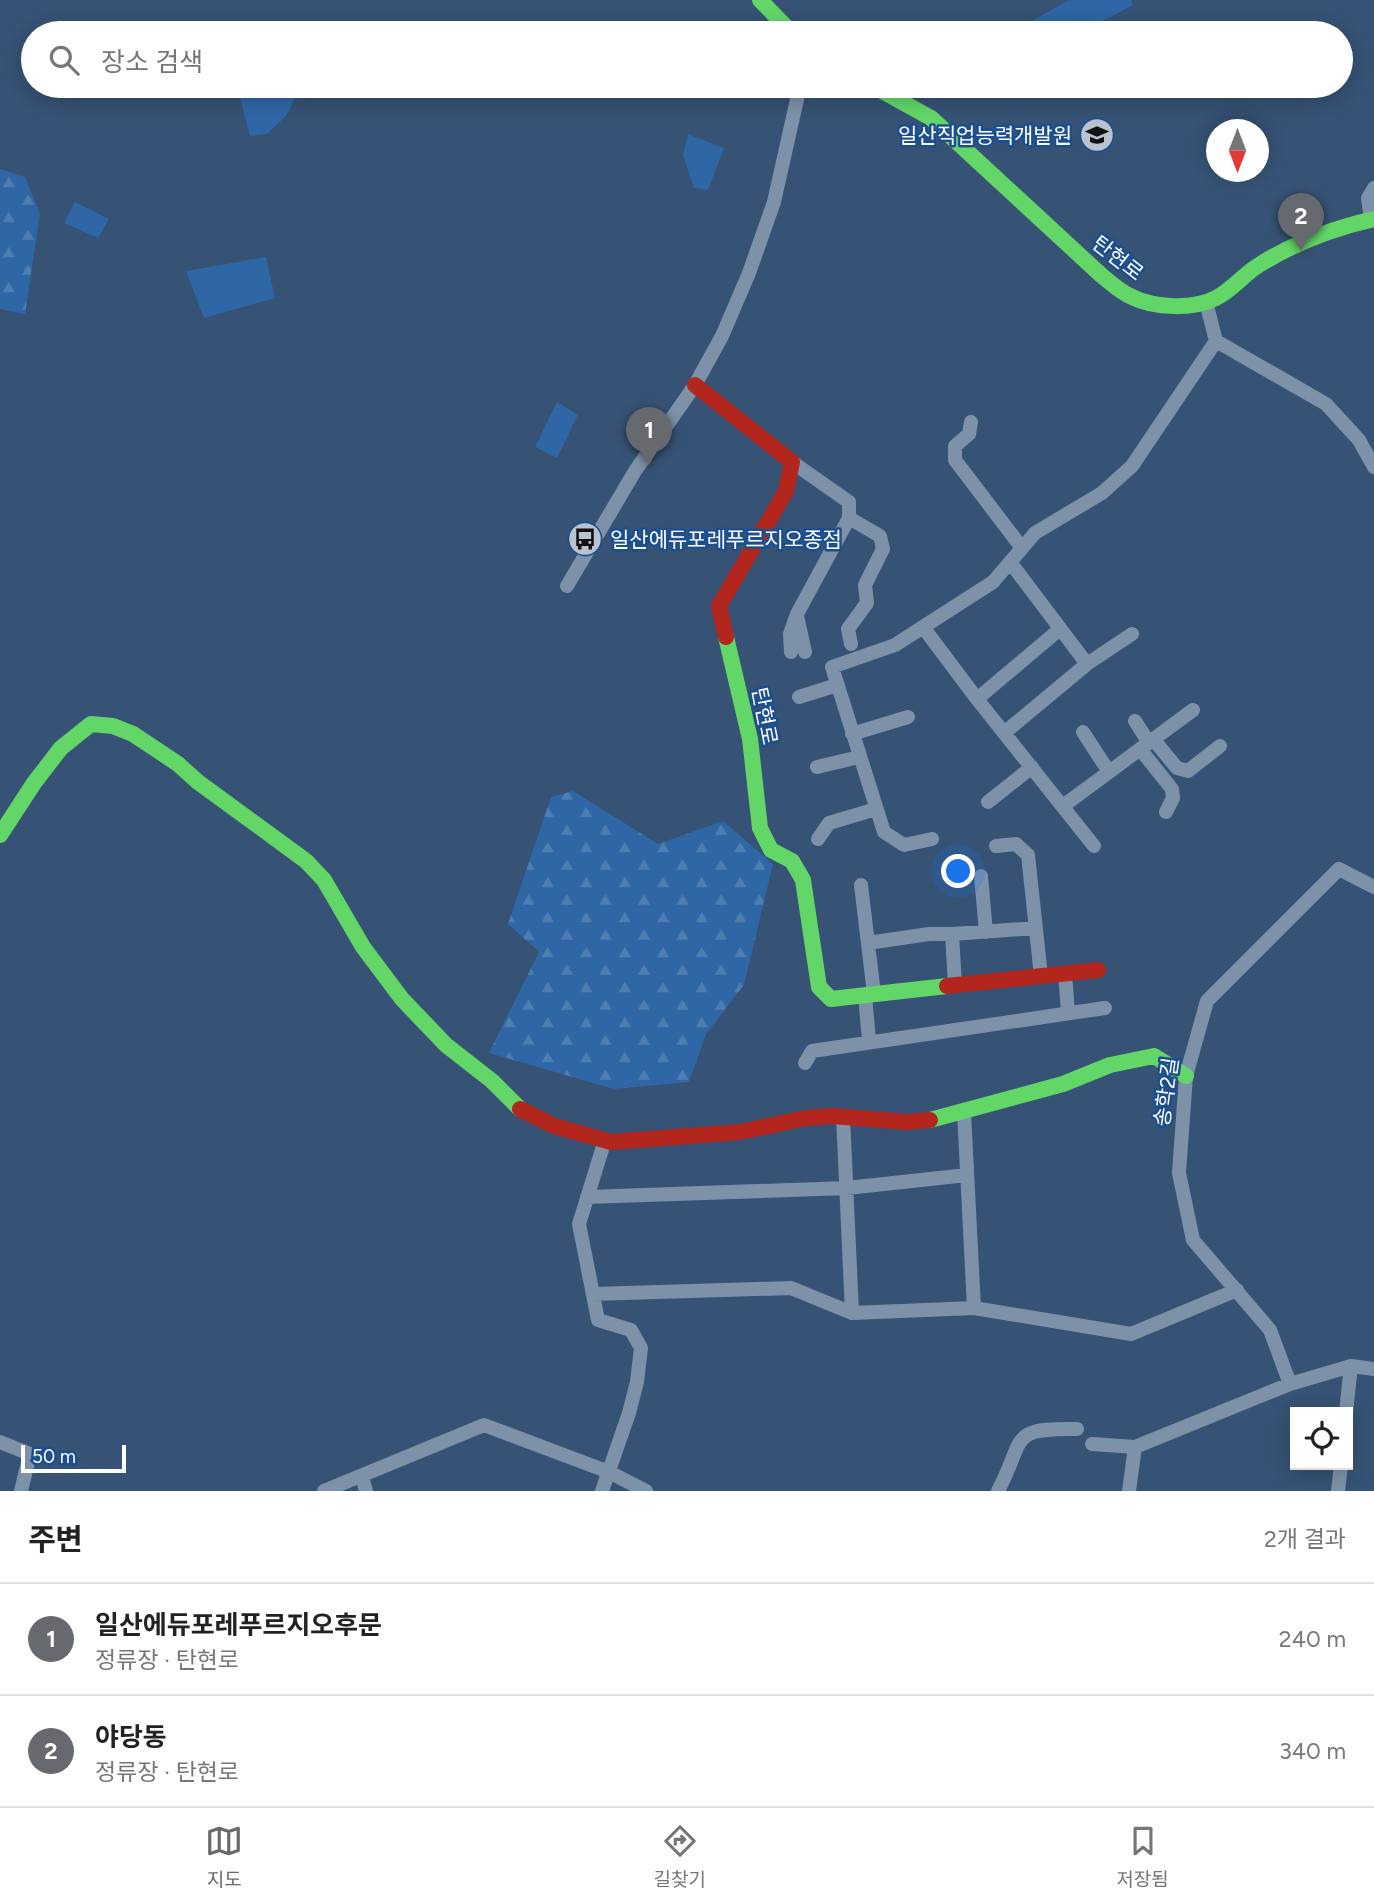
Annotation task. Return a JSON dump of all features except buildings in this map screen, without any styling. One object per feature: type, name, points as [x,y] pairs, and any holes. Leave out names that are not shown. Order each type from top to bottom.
[{"type":"street","points":[[760,0],[780,21]]},
{"type":"street","points":[[567,586],[635,471],[695,385],[722,336],[774,202],[797,98]]},
{"type":"street","name":"탄현로","points":[[894,98],[930,118],[957,139],[1101,275],[1123,293],[1143,302],[1206,302],[1218,297],[1257,267],[1307,239],[1373,220]]},
{"type":"street","points":[[1373,220],[1368,198],[1374,188]]},
{"type":"street","points":[[1206,302],[1216,341],[1326,404],[1359,440],[1374,467]]},
{"type":"street","points":[[932,839],[904,845],[884,832],[832,667],[895,645],[993,582],[1035,533],[1102,493],[1132,466],[1216,341]]},
{"type":"street","points":[[695,385],[849,502],[849,518],[797,614],[790,634],[798,652]]},
{"type":"street","points":[[971,422],[969,434],[955,446],[955,460],[1022,548]]},
{"type":"street","name":"탄현로","points":[[792,461],[786,491],[719,606],[750,739],[761,828],[771,850],[792,861],[803,880],[819,987],[831,999],[870,995]]},
{"type":"street","points":[[849,518],[880,536],[883,549],[864,585],[867,603],[848,629],[851,644]]},
{"type":"street","points":[[1010,562],[1087,664]]},
{"type":"street","points":[[923,627],[1094,846]]},
{"type":"street","points":[[977,699],[1060,629]]},
{"type":"street","points":[[1004,733],[1087,664],[1132,634]]},
{"type":"street","points":[[799,697],[837,685]]},
{"type":"street","points":[[1063,806],[1193,710]]},
{"type":"street","points":[[852,734],[908,717]]},
{"type":"street","points":[[1135,721],[1172,789],[1173,798],[1166,812]]},
{"type":"street","points":[[0,835],[61,748],[91,724],[113,726],[133,734],[178,764],[198,782],[306,861],[324,880],[363,947],[402,999],[446,1045],[492,1081],[517,1108],[554,1126],[611,1142],[740,1132],[806,1118],[843,1116],[906,1122],[929,1120],[1063,1084],[1110,1065],[1154,1056],[1186,1076]]},
{"type":"street","points":[[1083,732],[1109,772]]},
{"type":"street","points":[[1147,744],[1177,768],[1188,771],[1220,746]]},
{"type":"street","points":[[817,767],[859,757]]},
{"type":"street","points":[[988,802],[1032,767]]},
{"type":"street","points":[[818,839],[829,823],[876,808]]},
{"type":"street","points":[[996,846],[1016,844],[1028,855],[1041,976]]},
{"type":"street","name":"송학2길","points":[[1290,1384],[1270,1330],[1193,1240],[1179,1172],[1186,1076],[1207,1001],[1339,869],[1374,887]]},
{"type":"street","points":[[981,876],[986,932]]},
{"type":"street","points":[[861,885],[868,943],[869,1041]]},
{"type":"street","points":[[868,943],[929,934],[1037,928]]},
{"type":"street","points":[[955,985],[952,934],[956,934]]},
{"type":"street","points":[[870,995],[1098,970]]},
{"type":"street","points":[[1065,974],[1068,1013]]},
{"type":"street","points":[[805,1063],[812,1051],[1105,1008]]},
{"type":"street","points":[[964,1112],[974,1308]]},
{"type":"street","points":[[843,1116],[852,1313]]},
{"type":"street","points":[[602,1491],[629,1413],[637,1382],[641,1348],[631,1330],[598,1320],[579,1224],[604,1140]]},
{"type":"street","points":[[587,1197],[846,1188],[967,1175]]},
{"type":"street","points":[[593,1294],[791,1288],[852,1313],[974,1308],[1131,1334],[1237,1290]]},
{"type":"street","points":[[1347,1407],[1351,1366]]},
{"type":"street","points":[[1092,1444],[1135,1447],[1290,1384],[1351,1366],[1374,1369]]},
{"type":"street","points":[[324,1491],[484,1425],[609,1472],[646,1491]]},
{"type":"street","points":[[999,1491],[1017,1444],[1029,1432],[1043,1429],[1077,1429]]},
{"type":"street","points":[[0,1442],[30,1454],[21,1491]]},
{"type":"street","points":[[1129,1491],[1135,1447]]},
{"type":"street","points":[[1338,1491],[1340,1470]]},
{"type":"street","points":[[362,1476],[366,1491]]},
{"type":"green space","points":[[1069,0],[1131,0],[1133,5],[1103,21],[1031,21]]},
{"type":"green space","points":[[240,98],[295,98],[286,116],[267,134],[250,136]]},
{"type":"green space","points":[[688,134],[724,148],[708,190],[694,188],[683,155]]},
{"type":"green space","points":[[0,169],[25,177],[40,214],[25,314],[0,309]]},
{"type":"green space","points":[[75,202],[109,219],[98,238],[64,223]]},
{"type":"green space","points":[[266,257],[275,298],[204,318],[186,271]]},
{"type":"green space","points":[[557,402],[578,415],[557,458],[535,447]]},
{"type":"green space","points":[[573,791],[658,844],[723,821],[773,864],[744,985],[706,1034],[689,1082],[614,1089],[489,1053],[539,952],[508,924],[551,797]]},
{"type":"traffic: fast","points":[[760,0],[780,21]]},
{"type":"traffic: fast","points":[[895,98],[931,118],[1101,275],[1141,301],[1174,306],[1207,302],[1222,295],[1272,257],[1300,243],[1374,219]]},
{"type":"traffic: fast","points":[[726,637],[750,739],[760,828],[771,850],[792,861],[803,880],[819,987],[831,999],[947,986]]},
{"type":"traffic: fast","points":[[0,835],[61,748],[91,724],[113,726],[133,734],[178,764],[198,782],[306,861],[324,880],[363,947],[402,999],[446,1045],[492,1081],[520,1109]]},
{"type":"traffic: fast","points":[[930,1120],[1063,1084],[1110,1065],[1154,1056],[1186,1076]]},
{"type":"traffic: jam","points":[[695,385],[792,462],[786,491],[719,606],[726,637]]},
{"type":"traffic: jam","points":[[947,986],[1098,970]]},
{"type":"traffic: jam","points":[[520,1109],[554,1126],[611,1142],[740,1132],[806,1118],[833,1116],[906,1122],[930,1120]]},
{"type":"place","name":"일산직업능력개발원","points":[[1097,135]]},
{"type":"place","name":"야당동","points":[[1301,251]]},
{"type":"place","name":"일산에듀포레푸르지오후문","points":[[649,465]]},
{"type":"place","name":"일산에듀포레푸르지오종점","points":[[585,539]]}]
